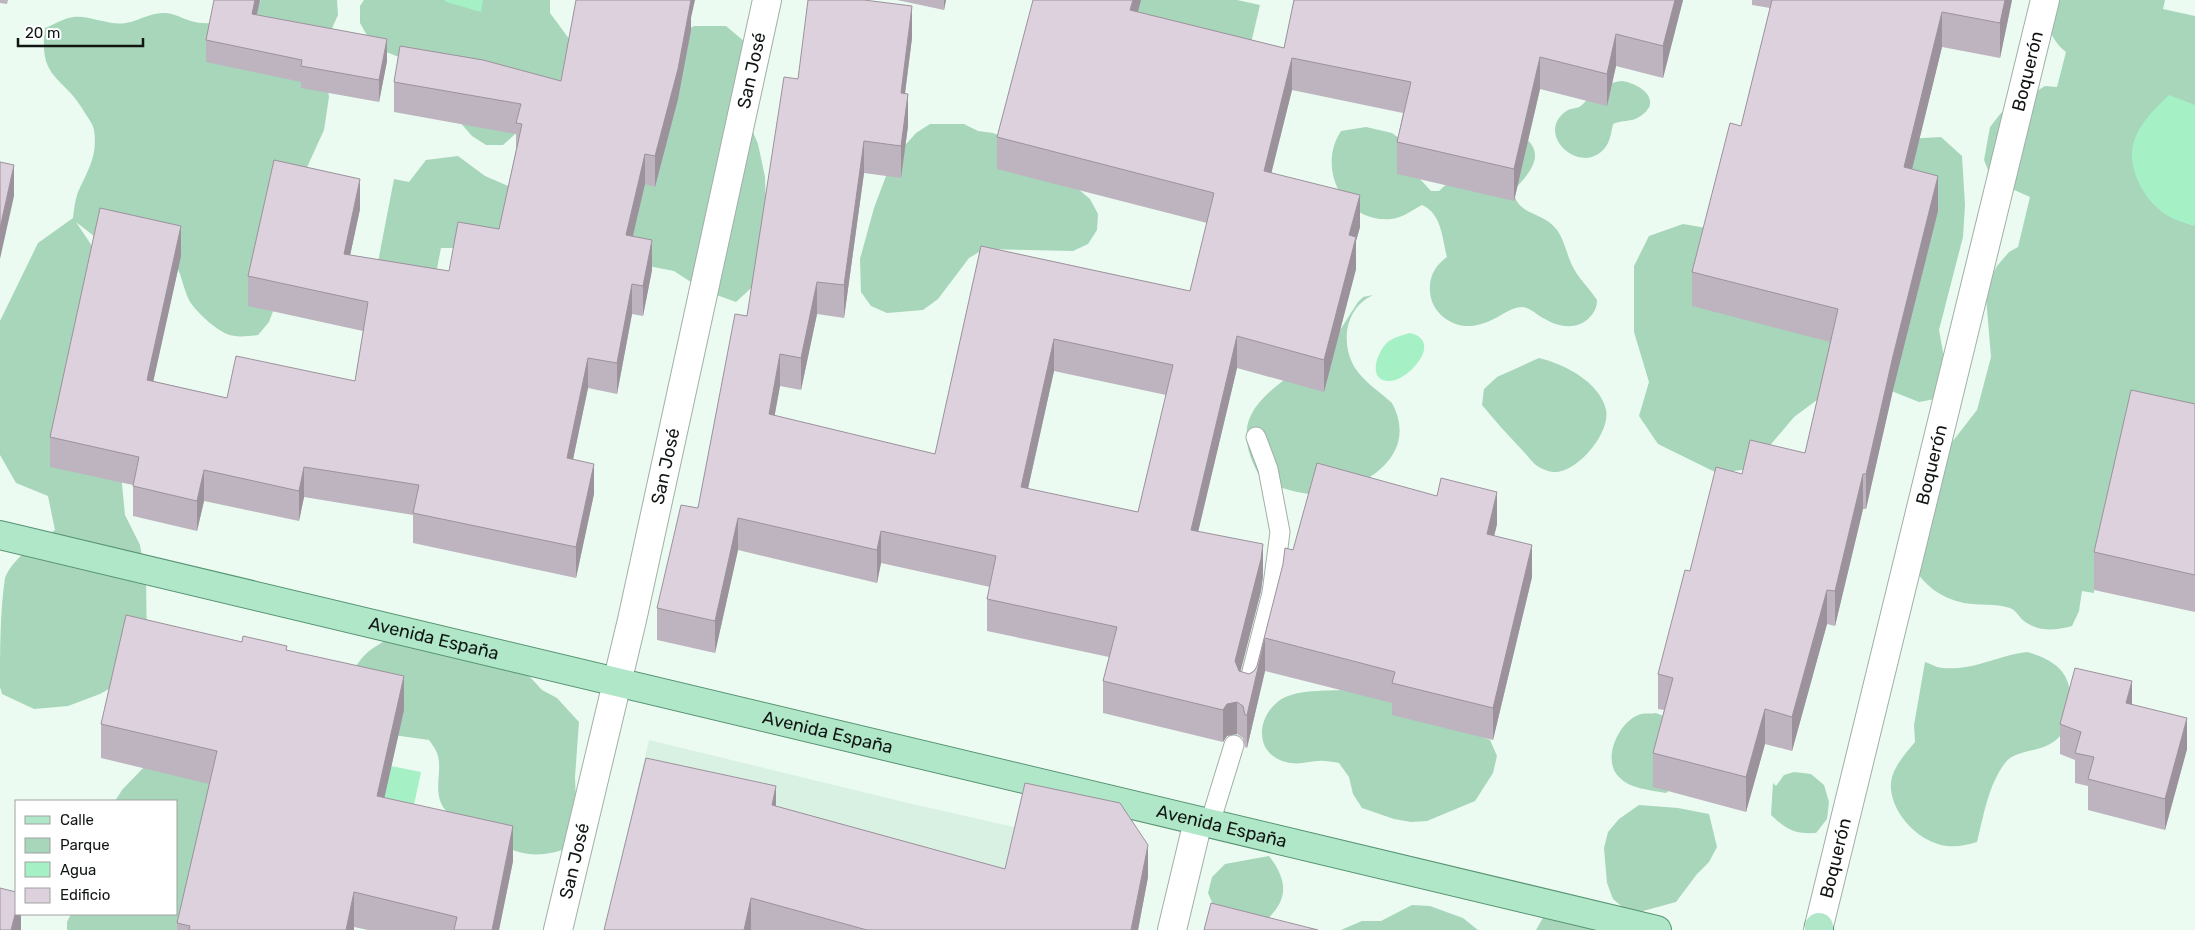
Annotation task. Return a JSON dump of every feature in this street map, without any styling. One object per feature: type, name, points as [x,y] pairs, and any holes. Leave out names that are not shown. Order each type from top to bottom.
[{"type":"main road","name":"Avenida España","points":[[0,535],[1657,930]]},
{"type":"street","name":"San José","points":[[558,930],[617,682],[767,0]]},
{"type":"street","name":"Boquerón","points":[[1819,929],[2045,0]]},
{"type":"street","points":[[1172,930],[1204,822]]},
{"type":"lane","points":[[1246,695],[1272,593],[1280,532],[1268,469],[1256,437]]},
{"type":"lane","points":[[1204,822],[1234,744]]},
{"type":"shaded area","points":[[649,740],[908,803],[1137,855],[605,930]]},
{"type":"green space","points":[[261,0],[337,0],[338,15],[324,46],[324,62],[329,97],[324,130],[282,222],[275,306],[269,322],[258,335],[235,336],[222,332],[192,304],[187,296],[177,267],[99,240],[76,222],[92,246],[112,381],[125,515],[140,545],[146,578],[147,648],[130,677],[100,694],[68,706],[34,709],[2,694],[0,687],[3,591],[5,578],[13,564],[19,557],[55,530],[48,496],[16,483],[0,455],[0,321],[38,243],[73,218],[77,195],[89,170],[95,148],[93,128],[89,119],[77,101],[49,68],[45,58],[45,28],[73,17],[120,24],[154,14],[166,13],[201,23],[219,22],[237,15]]},
{"type":"green space","points":[[364,0],[550,0],[550,13],[581,55],[584,72],[503,145],[486,145],[472,136],[450,111],[427,68],[381,50],[369,39],[360,23],[360,6]]},
{"type":"green space","points":[[1132,0],[1237,0],[1260,5],[1244,73],[1122,44]]},
{"type":"green space","points":[[2040,0],[2165,0],[2163,9],[2195,16],[2195,441],[2094,589],[2094,593],[2082,591],[2079,611],[2072,626],[2053,630],[2041,629],[2030,625],[2010,608],[1964,603],[1947,598],[1927,584],[1912,565],[1932,468],[1977,410],[1991,357],[1986,297],[1989,281],[1997,266],[2009,252],[2018,247],[2030,197],[2003,185],[1990,175],[1984,160],[1990,127],[2001,113],[2045,86],[2057,87],[2066,52],[2052,35]]},
{"type":"green space","points":[[694,26],[726,26],[752,48],[745,113],[758,144],[765,177],[767,244],[762,278],[736,302],[703,290],[674,271],[638,264],[468,248],[441,248],[430,304],[372,293],[394,179],[409,182],[426,160],[458,156],[485,176],[515,189],[664,43]]},
{"type":"green space","points":[[1621,81],[1635,85],[1647,94],[1650,99],[1650,105],[1646,111],[1636,119],[1613,124],[1608,144],[1594,156],[1584,158],[1573,155],[1564,149],[1558,141],[1555,131],[1557,121],[1565,112],[1580,106],[1599,89],[1611,83]]},
{"type":"green space","points":[[930,124],[964,124],[978,131],[993,133],[1010,140],[1077,188],[1090,199],[1098,214],[1097,230],[1088,244],[1073,251],[984,249],[969,258],[938,299],[923,310],[887,313],[871,306],[861,292],[860,259],[874,208],[892,160],[916,133]]},
{"type":"green space","points":[[1366,127],[1392,133],[1399,138],[1419,178],[1431,191],[1439,191],[1452,179],[1521,135],[1534,149],[1535,156],[1530,171],[1513,191],[1516,199],[1526,210],[1552,224],[1557,230],[1574,269],[1597,300],[1596,308],[1592,315],[1578,325],[1573,326],[1550,322],[1525,307],[1517,308],[1479,325],[1471,326],[1456,324],[1442,316],[1434,306],[1430,294],[1433,273],[1437,266],[1447,257],[1440,227],[1434,214],[1422,205],[1395,218],[1374,218],[1360,212],[1348,203],[1339,191],[1333,177],[1332,161],[1334,146],[1341,131]]},
{"type":"green space","points":[[1941,137],[1962,156],[1965,205],[1963,237],[1939,330],[1951,396],[1919,402],[1889,390],[1821,397],[1794,417],[1750,469],[1717,473],[1658,444],[1639,416],[1649,382],[1634,332],[1634,266],[1649,236],[1683,224],[1718,230],[1906,139]]},
{"type":"green space","points":[[1373,295],[1356,308],[1351,317],[1347,337],[1348,348],[1350,358],[1359,373],[1392,403],[1398,418],[1400,432],[1398,444],[1392,456],[1374,475],[1332,494],[1305,493],[1263,482],[1250,456],[1247,435],[1250,417],[1260,402],[1274,388],[1327,346],[1363,297]]},
{"type":"green space","points":[[1539,358],[1559,365],[1580,376],[1597,391],[1606,410],[1606,419],[1598,440],[1582,459],[1562,471],[1550,472],[1535,464],[1482,405],[1484,389],[1497,377]]},
{"type":"green space","points":[[385,641],[515,668],[530,677],[542,690],[557,698],[579,722],[575,777],[577,830],[574,846],[544,854],[519,852],[497,843],[457,820],[446,811],[441,803],[438,791],[439,759],[429,740],[379,733],[350,677],[364,656]]},
{"type":"green space","points":[[2027,652],[2052,662],[2062,671],[2069,687],[2070,710],[2066,728],[2050,744],[2042,748],[2017,754],[2005,763],[1994,781],[1984,811],[1977,842],[1962,846],[1947,846],[1937,844],[1918,834],[1902,818],[1893,799],[1891,782],[1895,769],[1902,757],[1915,742],[1914,725],[1925,662],[1943,668],[1965,667]]},
{"type":"green space","points":[[1359,690],[1490,740],[1497,756],[1493,773],[1475,801],[1427,821],[1411,822],[1394,819],[1362,808],[1353,794],[1349,777],[1339,763],[1320,761],[1290,763],[1278,759],[1270,753],[1262,736],[1263,727],[1266,717],[1280,700],[1287,696],[1307,692]]},
{"type":"green space","points":[[1656,713],[1673,720],[1678,782],[1666,793],[1629,784],[1619,777],[1614,770],[1612,761],[1615,741],[1626,724],[1641,714]]},
{"type":"green space","points":[[229,749],[189,930],[67,930],[67,922],[70,915],[178,915],[178,800],[116,800],[122,790],[146,765]]},
{"type":"green space","points":[[1794,772],[1811,774],[1824,785],[1829,802],[1827,819],[1816,833],[1802,833],[1791,830],[1771,815],[1773,783],[1776,786],[1784,775]]},
{"type":"green space","points":[[1639,805],[1678,808],[1709,814],[1717,847],[1709,862],[1697,874],[1676,902],[1643,911],[1626,910],[1613,899],[1607,883],[1604,848],[1608,832],[1619,819]]},
{"type":"green space","points":[[1269,856],[1277,867],[1283,887],[1279,904],[1266,921],[1256,929],[1215,909],[1208,893],[1212,877],[1225,864]]},
{"type":"green space","points":[[1412,905],[1430,906],[1463,918],[1478,930],[1341,930],[1362,921],[1381,921]]},
{"type":"green space","points":[[1544,916],[1631,930],[1536,930]]},
{"type":"water","points":[[445,0],[483,0],[481,12],[446,2]]},
{"type":"water","points":[[2169,95],[2195,105],[2195,224],[2193,226],[2168,216],[2157,208],[2143,191],[2134,172],[2132,151],[2137,134],[2153,111]]},
{"type":"water","points":[[1410,333],[1420,337],[1424,344],[1424,351],[1420,360],[1398,379],[1383,380],[1376,371],[1381,351],[1389,341]]},
{"type":"water","points":[[386,765],[421,772],[408,833],[372,825]]},
{"type":"building","points":[[214,0],[255,0],[252,14],[387,39],[379,80],[301,66],[302,60],[206,40]]},
{"type":"building","points":[[576,0],[691,0],[678,69],[655,156],[645,154],[626,235],[652,240],[643,286],[632,284],[617,363],[588,358],[567,458],[594,464],[576,547],[413,513],[419,485],[304,467],[299,491],[204,470],[197,501],[133,486],[139,457],[50,437],[100,208],[181,226],[147,380],[227,398],[236,356],[355,381],[368,302],[248,276],[274,160],[360,179],[344,254],[449,271],[458,222],[499,229],[522,124],[516,123],[521,104],[394,82],[400,46],[483,60],[561,81]]},
{"type":"building","points":[[808,0],[864,0],[912,6],[901,93],[908,94],[901,146],[864,141],[844,285],[817,282],[801,358],[780,354],[769,414],[935,454],[981,246],[1190,291],[1214,193],[997,137],[1033,0],[1133,0],[1130,10],[1284,48],[1294,0],[1675,0],[1663,46],[1616,34],[1607,74],[1540,57],[1514,169],[1397,142],[1411,82],[1292,58],[1264,171],[1360,195],[1349,235],[1356,237],[1324,360],[1237,336],[1191,530],[1263,544],[1261,559],[1235,661],[1239,671],[1249,674],[1257,666],[1283,564],[1285,548],[1293,550],[1317,463],[1437,496],[1441,478],[1497,492],[1487,534],[1532,545],[1493,708],[1392,683],[1395,672],[1265,638],[1247,715],[1245,715],[1243,706],[1237,702],[1227,704],[1223,710],[1103,681],[1117,627],[987,599],[996,556],[881,531],[877,550],[738,518],[715,621],[657,608],[681,505],[698,508],[735,314],[747,316],[784,77],[798,79]],"holes":[[[1054,339],[1173,365],[1138,512],[1021,487]]]},
{"type":"building","points":[[1772,0],[2005,0],[2000,23],[1942,12],[1904,167],[1938,176],[1866,474],[1863,474],[1835,591],[1827,590],[1792,717],[1765,709],[1746,777],[1653,753],[1673,678],[1658,674],[1685,570],[1690,571],[1716,467],[1742,474],[1750,440],[1805,453],[1838,309],[1692,272],[1730,123],[1741,126]]},
{"type":"building","points":[[0,162],[14,165],[0,228]]},
{"type":"building","points":[[2131,390],[2195,404],[2195,575],[2094,552]]},
{"type":"building","points":[[126,615],[242,642],[243,636],[287,646],[286,650],[404,676],[377,796],[513,826],[492,930],[454,930],[457,917],[354,892],[346,930],[189,930],[190,926],[177,923],[217,751],[101,724]]},
{"type":"building","points":[[2075,668],[2132,681],[2126,703],[2187,718],[2165,799],[2088,779],[2094,757],[2075,753],[2081,732],[2060,724]]},
{"type":"building","points":[[646,758],[776,786],[772,805],[1005,869],[1025,783],[1120,803],[1148,845],[1131,930],[867,930],[751,898],[744,930],[604,930]]},
{"type":"building","points":[[0,888],[15,892],[15,915],[11,930],[0,930]]},
{"type":"building","points":[[1211,903],[1318,930],[1204,930]]}]
